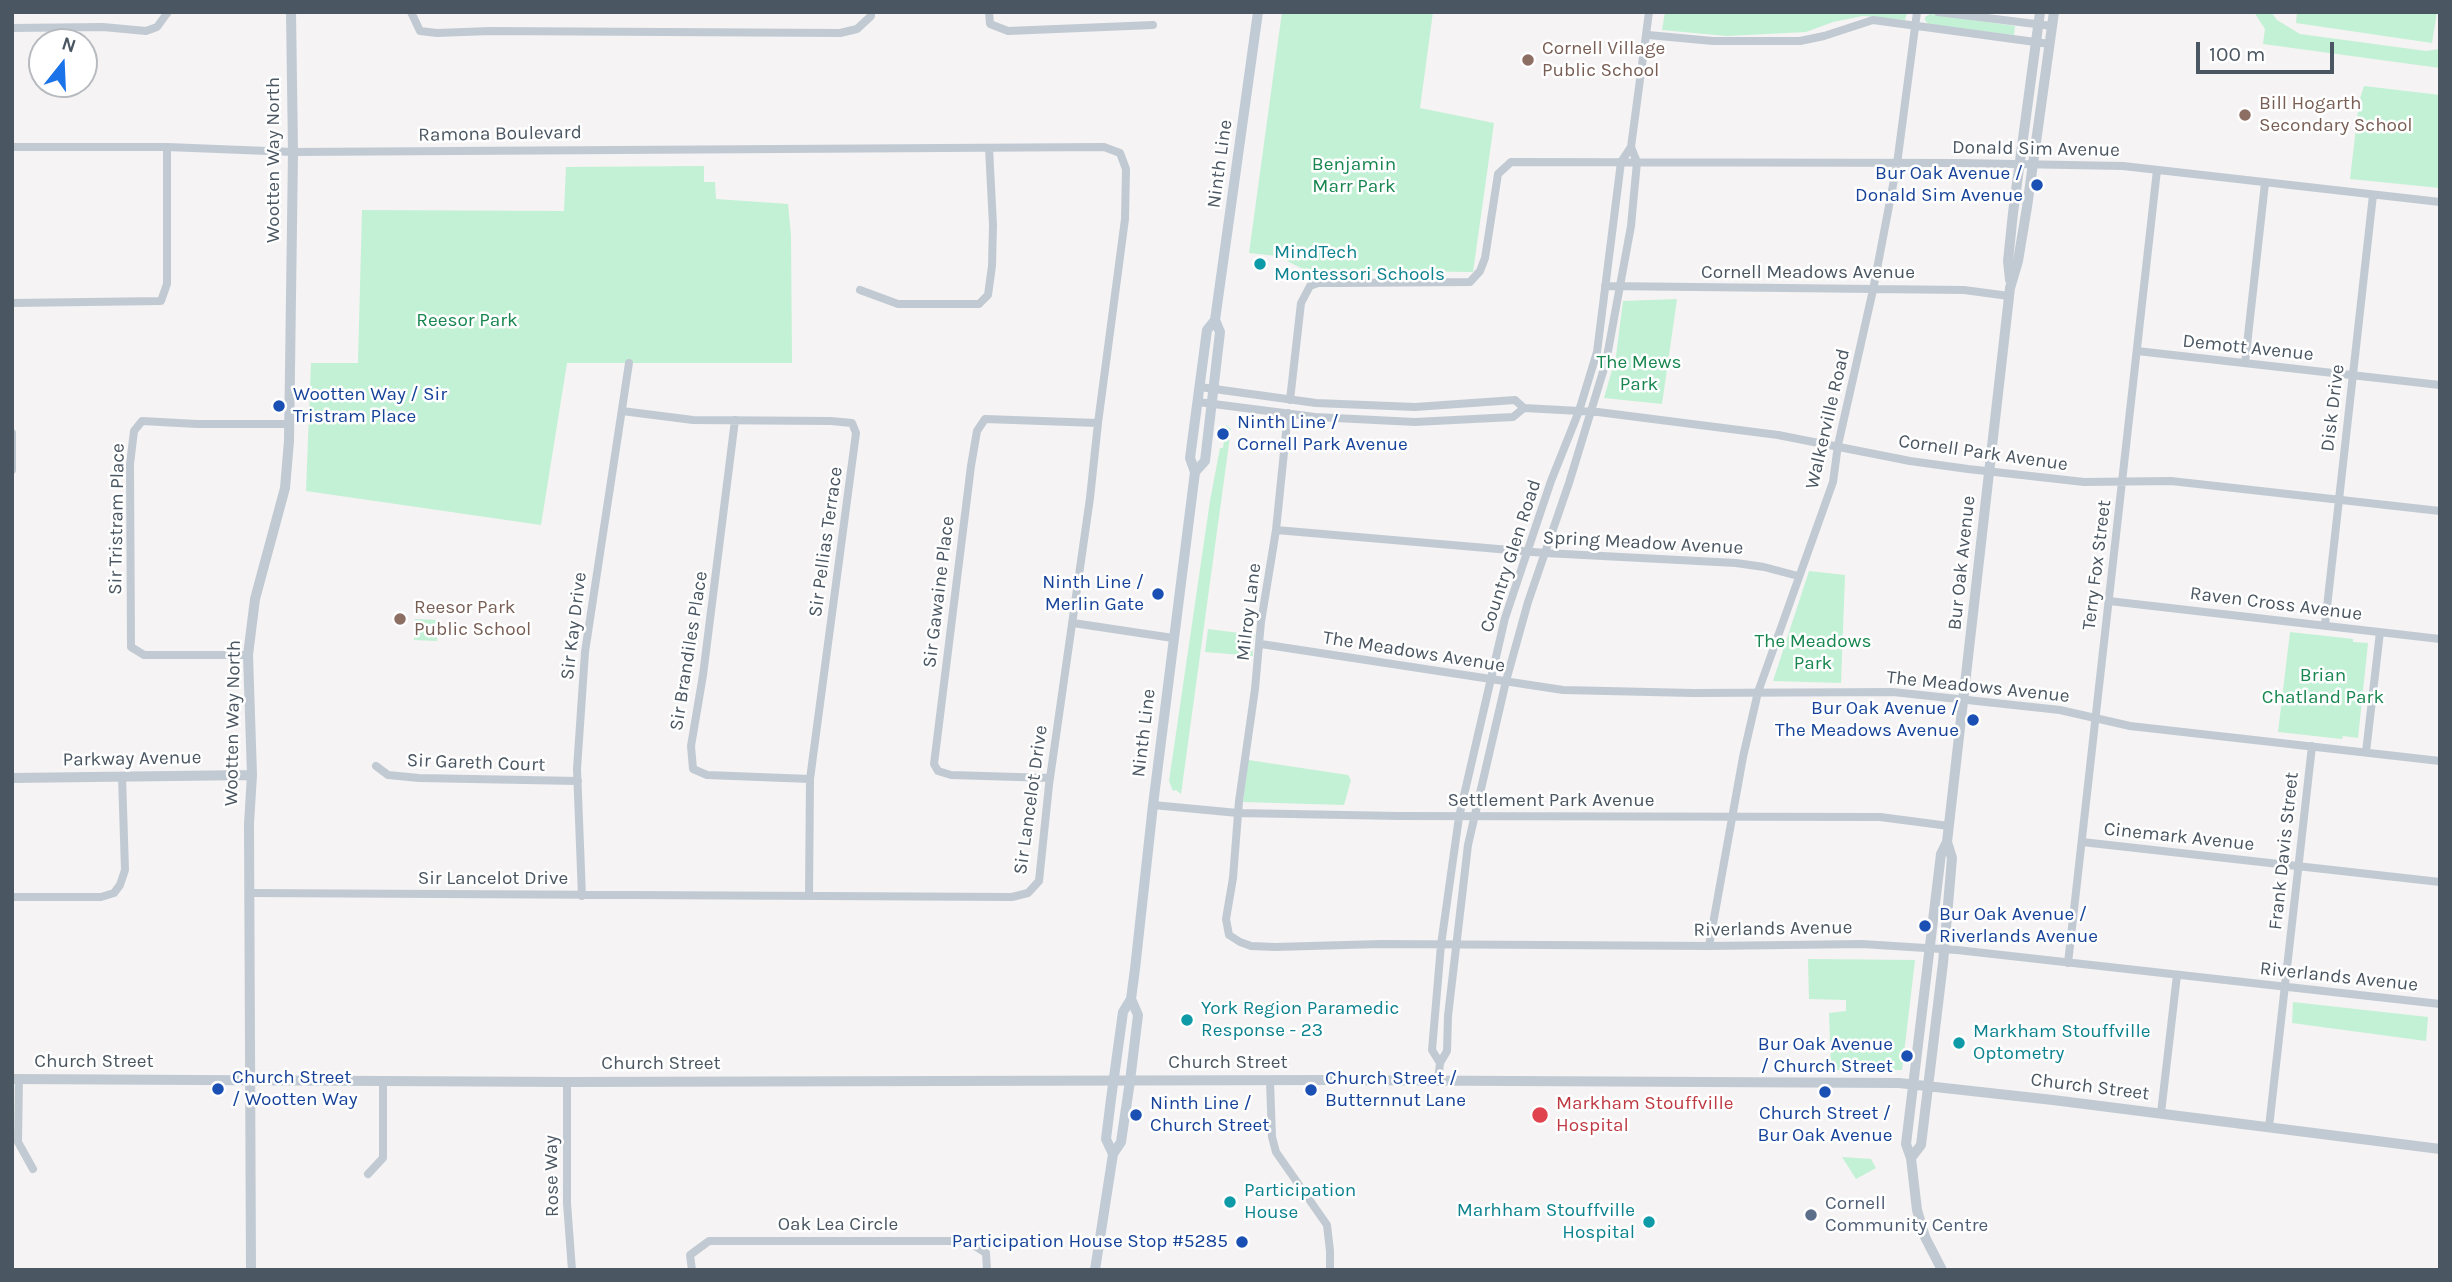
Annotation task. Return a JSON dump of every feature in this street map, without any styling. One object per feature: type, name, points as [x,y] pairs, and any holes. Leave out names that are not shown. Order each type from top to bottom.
[{"type":"main road","name":"Ninth Line","points":[[1195,472],[1205,461],[1213,404],[1220,332],[1215,320],[1258,12]]},
{"type":"main road","name":"Ninth Line","points":[[1113,1154],[1106,1139],[1123,1012],[1131,999],[1195,472],[1189,458],[1207,330],[1215,320]]},
{"type":"main road","name":"Ninth Line","points":[[1095,1270],[1113,1154],[1121,1142],[1130,1081],[1138,1016],[1131,999]]},
{"type":"street","points":[[12,28],[103,27],[146,31],[157,27],[168,12]]},
{"type":"street","name":"Wootten Way North","points":[[251,1270],[251,775],[248,655],[255,598],[285,488],[289,424],[293,152],[291,12]]},
{"type":"street","points":[[411,12],[420,31],[437,33],[840,33],[858,29],[871,16],[871,12]]},
{"type":"street","points":[[989,12],[989,24],[1008,31],[1153,25]]},
{"type":"street","name":"Country Glen Road","points":[[1440,1063],[1432,1049],[1441,945],[1459,817],[1505,618],[1551,481],[1579,411],[1597,352],[1605,286],[1629,162],[1649,12]]},
{"type":"street","name":"Walkerville Road","points":[[1709,946],[1731,818],[1758,692],[1833,482],[1838,445],[1873,290],[1897,164],[1917,12]]},
{"type":"street","points":[[1938,12],[2052,26]]},
{"type":"street","name":"Bur Oak Avenue","points":[[2010,292],[2008,261],[2040,12]]},
{"type":"street","name":"Bur Oak Avenue","points":[[1942,1270],[1925,1237],[1917,1210],[1911,1158],[1906,1144],[1941,854],[1947,842],[2010,292],[2018,261],[2054,12]]},
{"type":"street","points":[[1648,35],[1713,41],[1800,41],[1825,37],[1873,20],[2050,44]]},
{"type":"street","name":"Ramona Boulevard","points":[[12,147],[167,147],[293,152],[989,148]]},
{"type":"street","points":[[12,303],[161,301],[167,284],[167,147]]},
{"type":"street","name":"Sir Lancelot Drive","points":[[250,893],[1012,897],[1028,893],[1039,881],[1050,778],[1073,623],[1125,219],[1126,170],[1120,153],[1104,147],[989,148]]},
{"type":"street","name":"Country Glen Road","points":[[1438,1081],[1440,1063],[1447,1051],[1455,944],[1468,845],[1506,681],[1528,602],[1592,412],[1606,362],[1631,226],[1631,147]]},
{"type":"street","points":[[860,290],[898,304],[979,304],[988,295],[993,239],[989,148]]},
{"type":"street","name":"Donald Sim Avenue","points":[[1290,400],[1301,303],[1310,286],[1318,283],[1470,282],[1480,271],[1485,258],[1498,174],[1511,162],[2123,166],[2440,202]]},
{"type":"street","name":"Terry Fox Street","points":[[2068,963],[2157,170]]},
{"type":"street","points":[[2245,363],[2265,183]]},
{"type":"street","name":"Disk Drive","points":[[2325,625],[2374,195]]},
{"type":"street","name":"Cornell Meadows Avenue","points":[[1605,286],[2010,292]]},
{"type":"street","name":"Demott Avenue","points":[[2137,351],[2440,385]]},
{"type":"street","name":"Sir Kay Drive","points":[[582,896],[577,769],[585,652],[629,363]]},
{"type":"street","name":"Cornell Park Avenue","points":[[1200,387],[1290,400],[1415,407],[1515,400],[1524,408],[1592,412],[1777,435],[1909,461],[1990,472],[2084,482],[2171,481],[2440,511]]},
{"type":"street","name":"Cornell Park Avenue","points":[[1198,401],[1289,414],[1415,422],[1513,417],[1524,408]]},
{"type":"street","name":"Sir Pellias Terrace","points":[[622,411],[693,420],[852,423],[856,433],[810,779],[808,896]]},
{"type":"street","name":"Milroy Lane","points":[[1238,813],[1289,414]]},
{"type":"street","name":"Sir Gawaine Place","points":[[1050,778],[951,775],[938,771],[934,764],[971,466],[977,431],[985,419],[1098,423]]},
{"type":"street","name":"Sir Brandiles Place","points":[[735,420],[713,601],[691,747],[694,769],[707,775],[810,779]]},
{"type":"street","name":"Sir Tristram Place","points":[[248,655],[144,655],[131,648],[130,464],[134,430],[142,422],[289,424]]},
{"type":"street","points":[[12,433],[12,470]]},
{"type":"street","name":"Spring Meadow Avenue","points":[[1276,530],[1545,553],[1736,563],[1798,576]]},
{"type":"street","name":"Raven Cross Avenue","points":[[2109,601],[2440,639]]},
{"type":"street","points":[[1073,623],[1173,638]]},
{"type":"street","points":[[2366,752],[2380,632]]},
{"type":"street","name":"The Meadows Avenue","points":[[1261,644],[1490,680],[1590,692],[1893,692],[2060,710],[2130,726],[2440,761]]},
{"type":"street","name":"Frank Davis Street","points":[[2269,1127],[2312,746]]},
{"type":"street","name":"Sir Gareth Court","points":[[376,766],[388,775],[419,778],[578,781]]},
{"type":"street","name":"Parkway Avenue","points":[[12,778],[251,775]]},
{"type":"street","points":[[12,897],[101,897],[114,893],[120,886],[125,870],[122,776]]},
{"type":"street","name":"Settlement Park Avenue","points":[[1153,805],[1238,813],[1459,817],[1880,817],[1949,825]]},
{"type":"street","name":"Riverlands Avenue","points":[[1238,813],[1233,878],[1226,919],[1229,935],[1251,946],[1863,944],[1944,949],[2440,1004]]},
{"type":"street","name":"Bur Oak Avenue","points":[[1911,1158],[1921,1145],[1944,949],[1952,858],[1947,842]]},
{"type":"street","name":"Cinemark Avenue","points":[[2082,842],[2440,882]]},
{"type":"street","points":[[2161,1113],[2177,975]]},
{"type":"street","points":[[16,1079],[19,1142],[33,1169]]},
{"type":"street","name":"Church Street","points":[[16,1079],[1824,1082],[1913,1085],[2161,1113],[2440,1149]]},
{"type":"street","points":[[368,1174],[383,1158],[383,1081]]},
{"type":"street","points":[[1270,1081],[1272,1137],[1276,1152],[1327,1225],[1330,1270]]},
{"type":"street","name":"Rose Way","points":[[568,1082],[567,1203],[572,1270]]},
{"type":"street","name":"Oak Lea Circle","points":[[692,1270],[690,1255],[709,1241],[967,1241],[986,1253],[987,1270]]},
{"type":"green space","name":"Benjamin Marr Park","points":[[1282,12],[1433,12],[1420,108],[1494,123],[1473,272],[1305,270],[1277,256],[1249,253]]},
{"type":"green space","points":[[1665,12],[1907,13],[1905,20],[1863,16],[1833,22],[1806,32],[1727,36],[1662,30]]},
{"type":"green space","points":[[2254,12],[2271,12],[2277,20],[2300,34],[2426,51],[2440,49],[2440,68],[2263,44],[2265,29]]},
{"type":"green space","points":[[2297,12],[2437,12],[2432,43],[2296,23]]},
{"type":"green space","points":[[1930,14],[2015,26],[2014,35],[1928,24],[1925,17]]},
{"type":"green space","points":[[2364,86],[2440,95],[2440,188],[2350,179],[2359,102]]},
{"type":"green space","name":"Reesor Park","points":[[704,166],[704,182],[715,182],[716,199],[788,204],[791,235],[792,363],[567,363],[541,525],[306,491],[311,363],[358,363],[362,210],[564,211],[566,167]]},
{"type":"green space","name":"The Mews Park","points":[[1677,299],[1662,404],[1604,398],[1616,356],[1623,301]]},
{"type":"green space","points":[[1226,425],[1231,429],[1181,794],[1173,791],[1169,781],[1210,501]]},
{"type":"green space","name":"The Meadows Park","points":[[1809,571],[1845,575],[1841,683],[1773,681]]},
{"type":"green space","points":[[415,619],[438,620],[437,641],[414,640]]},
{"type":"green space","points":[[1208,629],[1255,635],[1253,656],[1205,652]]},
{"type":"green space","name":"Brian Chatland Park","points":[[2290,632],[2368,643],[2358,738],[2343,736],[2342,739],[2278,732]]},
{"type":"green space","points":[[1248,760],[1348,775],[1351,780],[1344,805],[1243,802]]},
{"type":"green space","points":[[1808,959],[1915,960],[1902,1070],[1831,1070],[1829,1013],[1846,1011],[1846,1000],[1809,999]]},
{"type":"green space","points":[[2293,1002],[2428,1017],[2426,1041],[2292,1023]]},
{"type":"green space","points":[[1842,1157],[1871,1159],[1876,1168],[1856,1179]]},
{"type":"place","name":"Cornell Village Public School","points":[[1528,60]]},
{"type":"place","name":"Bill Hogarth Secondary School","points":[[2245,115]]},
{"type":"place","name":"Bur Oak Avenue / Donald Sim Avenue","points":[[2037,185]]},
{"type":"place","name":"MindTech Montessori Schools","points":[[1260,264]]},
{"type":"place","name":"Wootten Way / Sir Tristram Place","points":[[279,406]]},
{"type":"place","name":"Ninth Line / Cornell Park Avenue","points":[[1223,434]]},
{"type":"place","name":"Ninth Line / Merlin Gate","points":[[1158,594]]},
{"type":"place","name":"Reesor Park Public School","points":[[400,619]]},
{"type":"place","name":"Bur Oak Avenue / The Meadows Avenue","points":[[1973,720]]},
{"type":"place","name":"Bur Oak Avenue / Riverlands Avenue","points":[[1925,926]]},
{"type":"place","name":"York Region Paramedic Response - 23","points":[[1187,1020]]},
{"type":"place","name":"Markham Stouffville Optometry","points":[[1959,1043]]},
{"type":"place","name":"Bur Oak Avenue / Church Street","points":[[1907,1056]]},
{"type":"place","name":"Church Street / Wootten Way","points":[[218,1089]]},
{"type":"place","name":"Church Street / Butternnut Lane","points":[[1311,1090]]},
{"type":"place","name":"Church Street / Bur Oak Avenue","points":[[1825,1092]]},
{"type":"place","name":"Ninth Line / Church Street","points":[[1136,1115]]},
{"type":"place","name":"Markham Stouffville Hospital","points":[[1540,1115]]},
{"type":"place","name":"Participation House","points":[[1230,1202]]},
{"type":"place","name":"Cornell Community Centre","points":[[1811,1215]]},
{"type":"place","name":"Marhham Stouffville Hospital","points":[[1649,1222]]},
{"type":"place","name":"Participation House Stop #5285","points":[[1242,1242]]}]
